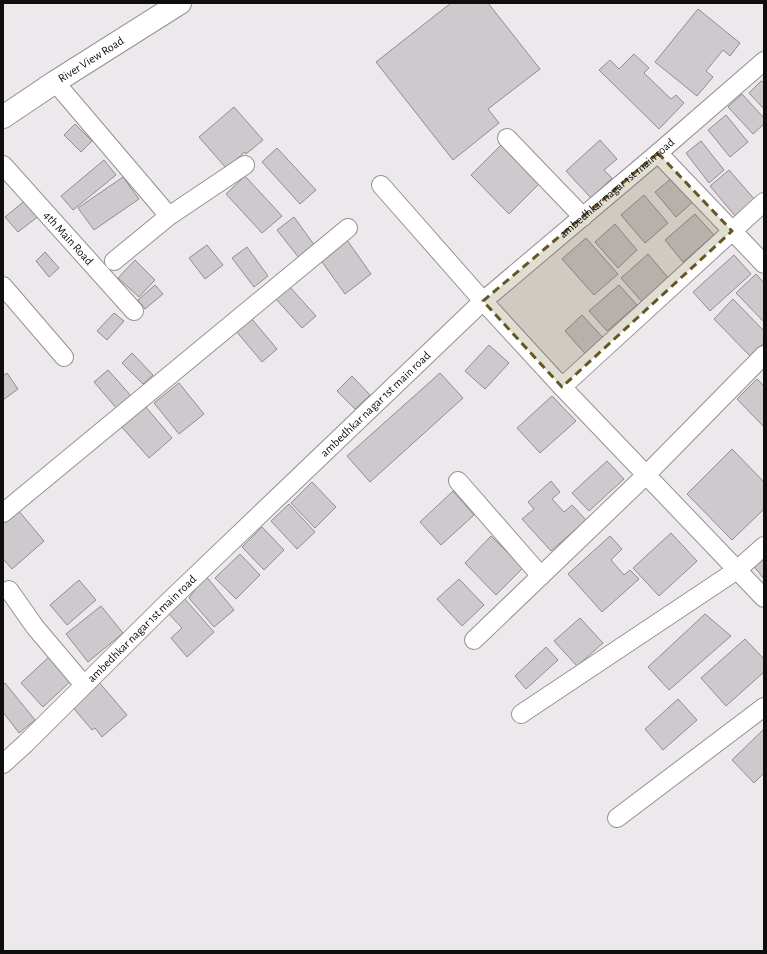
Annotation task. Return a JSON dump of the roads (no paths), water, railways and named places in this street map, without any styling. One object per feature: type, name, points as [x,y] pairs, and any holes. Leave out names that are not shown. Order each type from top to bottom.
[{"type":"street","name":"River View Road","points":[[3,117],[55,82],[180,3]]},
{"type":"street","name":"ambedhkar nagar 1st main road","points":[[3,764],[164,606],[482,301],[658,154],[764,62]]},
{"type":"street","points":[[55,82],[169,216]]},
{"type":"street","points":[[507,138],[583,216]]},
{"type":"street","points":[[658,154],[764,264]]},
{"type":"street","name":"4th Main Road","points":[[3,165],[134,311]]},
{"type":"street","points":[[114,261],[169,216],[246,165]]},
{"type":"street","points":[[380,185],[482,301],[645,476],[764,598]]},
{"type":"street","points":[[562,387],[764,202]]},
{"type":"street","points":[[3,513],[348,228]]},
{"type":"street","points":[[3,286],[64,357]]},
{"type":"street","points":[[474,640],[645,476],[764,355]]},
{"type":"street","points":[[458,481],[541,576]]},
{"type":"street","points":[[521,714],[737,570],[764,546]]},
{"type":"street","points":[[5,589],[84,685]]},
{"type":"street","points":[[617,818],[764,707]]}]
